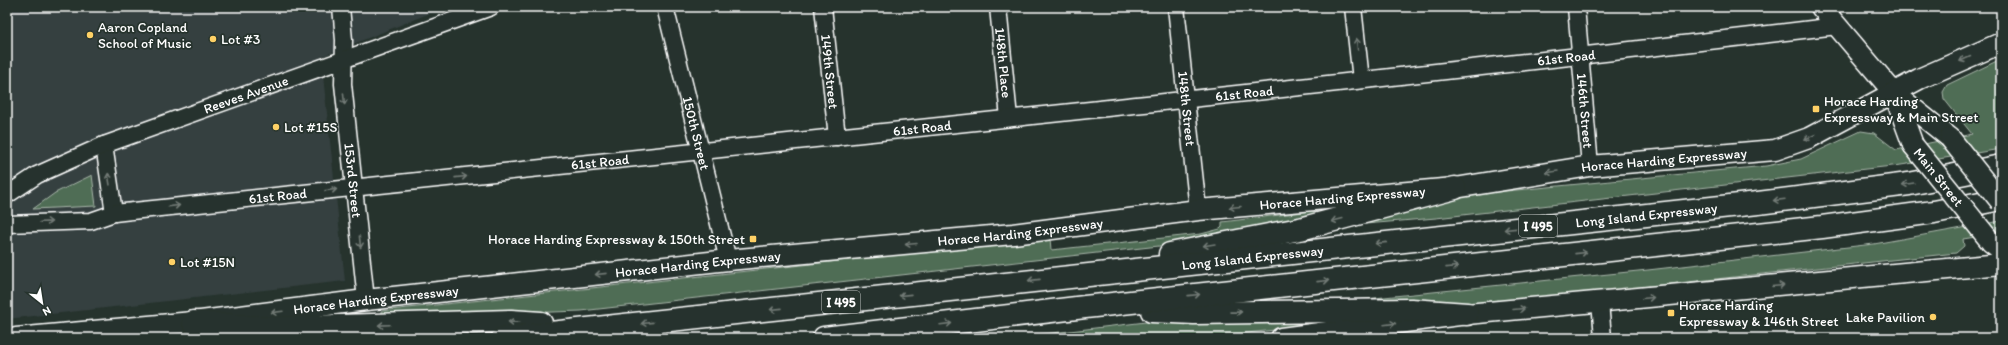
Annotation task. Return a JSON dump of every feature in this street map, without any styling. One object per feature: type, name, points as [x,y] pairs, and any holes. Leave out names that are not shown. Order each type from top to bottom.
[{"type":"highway","name":"Long Island Expressway","points":[[503,338],[608,328],[1796,198],[1909,184],[2001,166]]},
{"type":"highway","points":[[1073,276],[1206,246],[1244,241],[1300,229],[1455,188]]},
{"type":"highway","name":"I 495","points":[[824,338],[1085,307],[1822,227],[1934,212],[2001,201]]},
{"type":"highway","points":[[1085,307],[1194,313],[1411,310],[1467,314]]},
{"type":"highway","points":[[193,322],[270,328],[510,322],[608,328]]},
{"type":"main road","name":"Main Street","points":[[1821,7],[1894,93],[1950,138],[2001,201]]},
{"type":"main road","name":"Horace Harding Expressway","points":[[16,338],[193,322],[366,300],[728,260],[1013,234],[1198,210],[1455,188],[1590,166],[1775,150],[1809,138],[1919,79],[2001,43]]},
{"type":"main road","name":"Main Street","points":[[1894,93],[1913,145],[1996,246]]},
{"type":"main road","points":[[1282,338],[1467,314],[2001,264]]},
{"type":"street","name":"153rd Street","points":[[341,7],[344,40],[343,84],[366,300]]},
{"type":"street","name":"Reeves Avenue","points":[[7,196],[37,175],[104,145],[491,7]]},
{"type":"street","name":"150th Street","points":[[665,7],[728,260]]},
{"type":"street","name":"149th Street","points":[[823,7],[837,137]]},
{"type":"street","name":"148th Place","points":[[998,7],[1010,118]]},
{"type":"street","name":"148th Street","points":[[1176,7],[1198,210]]},
{"type":"street","points":[[1353,7],[1361,80]]},
{"type":"street","name":"146th Street","points":[[1576,7],[1590,166]]},
{"type":"street","name":"61st Road","points":[[7,224],[91,221],[114,213],[700,152],[1580,56],[1837,26]]},
{"type":"street","points":[[104,145],[114,213]]},
{"type":"street","points":[[1600,302],[1603,338]]},
{"type":"shaded area","points":[[7,7],[445,7],[321,57],[345,281],[7,319]]},
{"type":"green space","points":[[2001,59],[2001,149],[1901,165],[1436,218],[1342,226],[1465,195],[1766,166],[1801,159],[1861,131],[1874,133],[1896,150],[1972,134],[1944,99],[1943,92],[1947,85]]},
{"type":"green space","points":[[92,175],[96,206],[33,209],[55,193]]},
{"type":"green space","points":[[1312,211],[1318,212],[1320,218],[1248,236],[581,311],[381,318],[381,311],[1050,238],[1051,250],[1201,234],[1220,229],[1222,227],[1222,222]]},
{"type":"green space","points":[[2001,221],[2001,233],[1963,239],[1964,246],[1956,253],[1494,303],[1345,301],[1648,270],[1874,244]]},
{"type":"green space","points":[[1351,318],[1350,322],[1200,338],[1010,338],[1146,322]]},
{"type":"place","name":"Aaron Copland School of Music","points":[[90,35]]},
{"type":"place","name":"Lot #3","points":[[213,39]]},
{"type":"place","name":"Horace Harding Expressway & Main Street","points":[[1816,109]]},
{"type":"place","name":"Lot #15S","points":[[276,127]]},
{"type":"place","name":"Horace Harding Expressway & 150th Street","points":[[753,239]]},
{"type":"place","name":"Lot #15N","points":[[172,262]]},
{"type":"place","name":"Horace Harding Expressway & 146th Street","points":[[1671,313]]},
{"type":"place","name":"Lake Pavilion","points":[[1933,317]]}]
